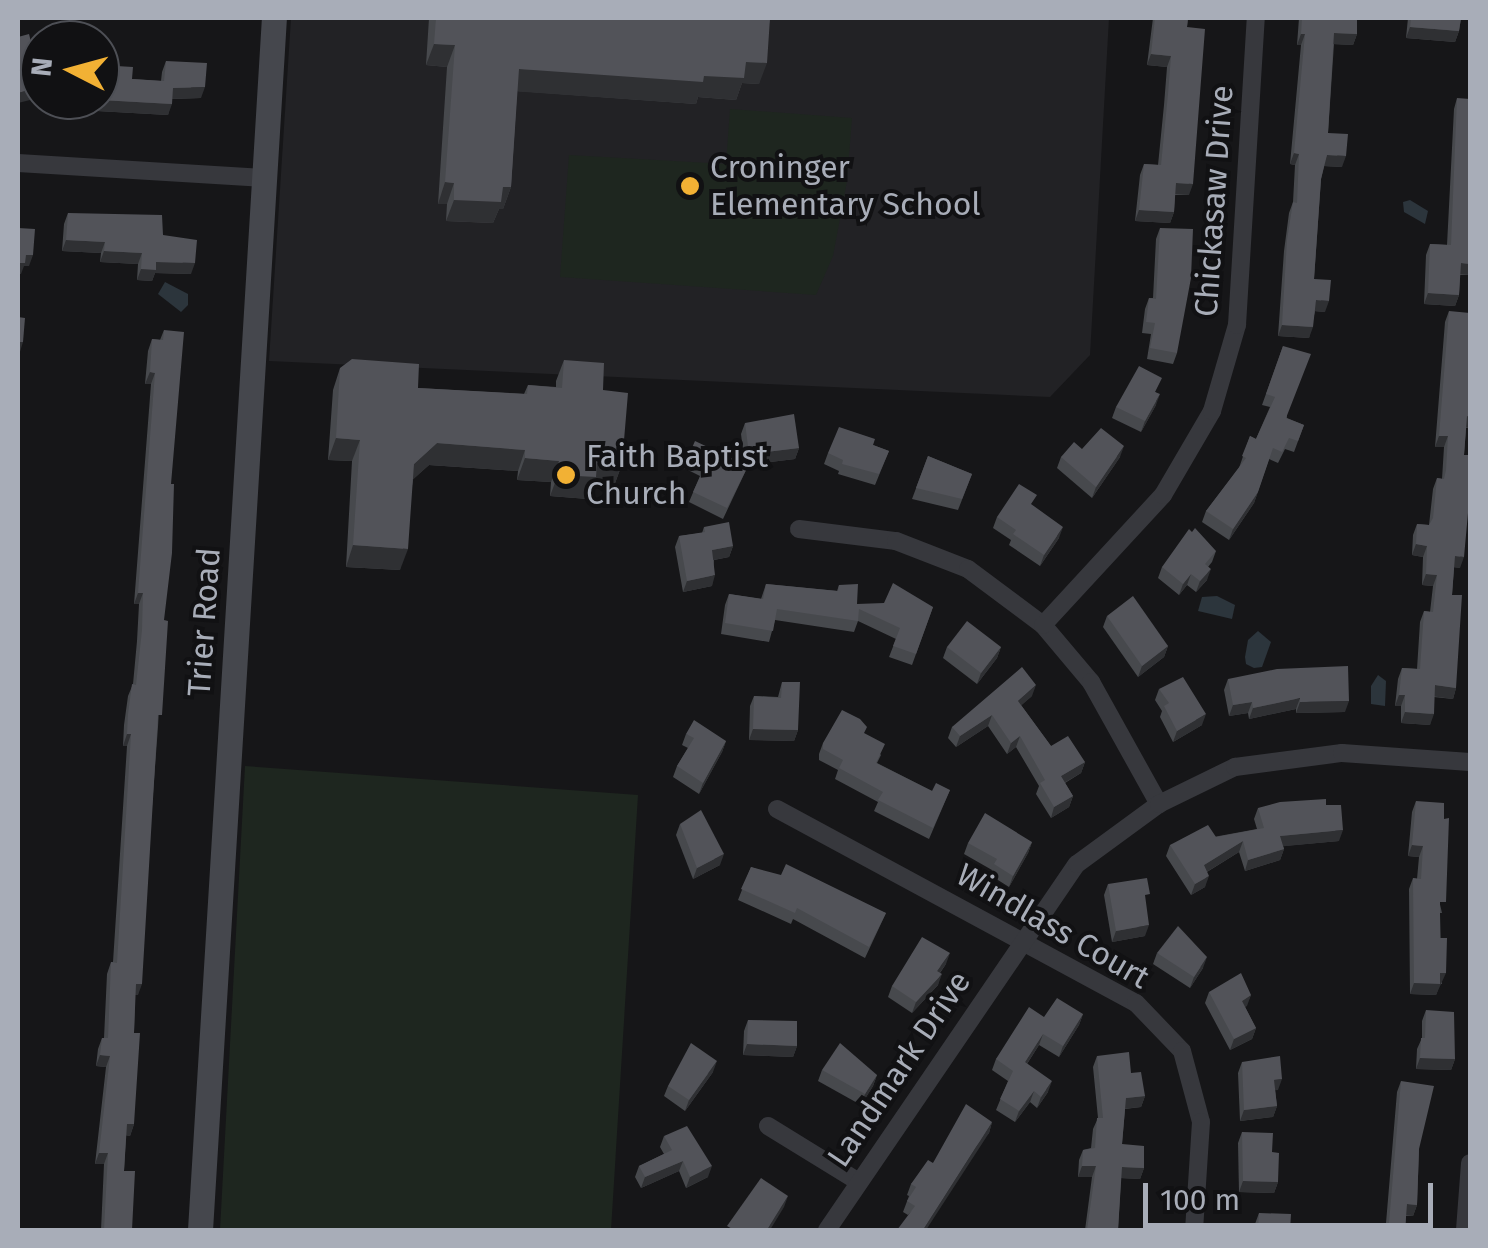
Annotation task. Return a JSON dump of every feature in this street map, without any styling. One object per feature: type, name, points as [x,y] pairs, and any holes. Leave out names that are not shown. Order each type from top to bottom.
[{"type":"street","name":"Trier Road","points":[[200,1230],[274,18]]},
{"type":"street","name":"Chickasaw Drive","points":[[1043,625],[1163,495],[1212,411],[1237,325],[1256,18]]},
{"type":"street","points":[[18,163],[264,178]]},
{"type":"street","points":[[798,529],[896,541],[968,569],[1043,625],[1091,682],[1160,804]]},
{"type":"street","name":"Landmark Drive","points":[[827,1230],[1077,864],[1160,804],[1235,767],[1342,754],[1470,762]]},
{"type":"street","name":"Windlass Court","points":[[777,809],[1136,1003],[1182,1051],[1201,1122],[1194,1230]]},
{"type":"street","points":[[768,1126],[859,1182]]},
{"type":"street","points":[[1465,1230],[1470,1163]]},
{"type":"shaded area","name":"Croninger Elementary School","points":[[291,18],[1109,18],[1090,355],[1050,397],[269,361]]},
{"type":"shaded area","points":[[730,109],[852,118],[847,181],[833,256],[816,295],[560,277],[569,155],[726,164]]},
{"type":"shaded area","points":[[1410,200],[1428,211],[1425,224],[1404,212],[1403,202]]},
{"type":"shaded area","points":[[165,282],[188,294],[188,305],[181,312],[158,294]]},
{"type":"shaded area","points":[[1217,596],[1235,605],[1232,619],[1198,611],[1202,597]]},
{"type":"shaded area","points":[[1258,631],[1271,642],[1262,667],[1254,668],[1246,664],[1245,657],[1248,640]]},
{"type":"shaded area","points":[[1378,675],[1386,681],[1385,706],[1371,704],[1371,686]]},
{"type":"shaded area","points":[[245,766],[638,795],[611,1230],[220,1230]]},
{"type":"building","name":"Croninger Elementary School","points":[[436,18],[770,18],[767,63],[746,62],[744,78],[704,76],[703,82],[519,69],[511,187],[503,187],[501,202],[454,200],[454,183],[445,182],[455,45],[434,44]]},
{"type":"building","points":[[1155,18],[1188,18],[1187,27],[1205,29],[1193,184],[1176,183],[1174,212],[1139,210],[1144,164],[1161,165],[1168,94],[1171,56],[1151,54]]},
{"type":"building","points":[[1302,18],[1357,18],[1357,34],[1334,33],[1328,133],[1348,134],[1346,156],[1327,155],[1321,179],[1314,279],[1331,280],[1329,301],[1316,300],[1313,327],[1282,325],[1287,240],[1293,202],[1297,203],[1299,154],[1294,153],[1305,34],[1301,34]]},
{"type":"building","points":[[1411,18],[1461,18],[1459,31],[1410,27]]},
{"type":"building","points":[[20,36],[18,93],[18,37]]},
{"type":"building","points":[[166,61],[207,63],[205,87],[173,88],[172,104],[120,101],[120,66],[133,67],[132,79],[164,81]]},
{"type":"building","points":[[1457,98],[1470,99],[1470,264],[1461,263],[1459,295],[1428,293],[1430,244],[1451,245]]},
{"type":"building","points":[[68,213],[162,215],[163,235],[197,240],[195,263],[156,262],[156,270],[141,269],[142,253],[104,251],[105,242],[66,240]]},
{"type":"building","points":[[18,228],[35,229],[33,255],[26,255],[25,263],[18,263]]},
{"type":"building","points":[[1160,228],[1193,229],[1191,278],[1177,353],[1150,348],[1155,323],[1146,322],[1149,298],[1156,299]]},
{"type":"building","points":[[1449,311],[1470,313],[1470,417],[1467,416],[1464,455],[1470,455],[1470,491],[1464,557],[1455,556],[1452,595],[1462,595],[1456,688],[1435,685],[1434,714],[1405,712],[1405,695],[1399,695],[1402,668],[1420,669],[1424,611],[1433,612],[1437,575],[1426,574],[1427,546],[1416,544],[1417,524],[1429,525],[1433,518],[1437,478],[1444,479],[1446,470],[1448,436],[1439,436]]},
{"type":"building","points":[[18,317],[25,318],[23,342],[18,342]]},
{"type":"building","points":[[164,330],[184,332],[171,484],[172,553],[164,620],[168,621],[162,715],[158,715],[142,984],[136,984],[134,1033],[140,1033],[134,1124],[127,1124],[124,1171],[135,1171],[132,1230],[104,1230],[108,1153],[99,1153],[110,1056],[100,1055],[102,1038],[108,1038],[111,962],[117,963],[131,734],[127,734],[128,714],[132,684],[136,685],[142,630],[143,593],[138,593],[155,373],[150,372],[152,339],[163,340]]},
{"type":"building","points":[[1283,346],[1311,354],[1286,418],[1304,425],[1298,441],[1289,438],[1282,452],[1273,448],[1258,492],[1233,529],[1206,511],[1246,458],[1242,456],[1250,436],[1256,439],[1275,397],[1266,394]]},
{"type":"building","name":"Faith Baptist Church","points":[[352,359],[419,364],[418,388],[527,394],[528,385],[562,388],[564,360],[604,363],[603,390],[628,393],[622,464],[597,463],[596,477],[558,475],[559,461],[525,458],[525,450],[437,443],[414,464],[408,549],[353,545],[360,440],[336,438],[340,368]]},
{"type":"building","points":[[1139,366],[1162,378],[1155,392],[1160,394],[1145,421],[1116,407]]},
{"type":"building","points":[[794,414],[799,448],[749,454],[745,423]]},
{"type":"building","points":[[839,427],[875,439],[873,445],[889,451],[879,474],[842,464],[843,460],[828,453]]},
{"type":"building","points":[[1101,428],[1124,446],[1096,487],[1061,457],[1074,442],[1082,449]]},
{"type":"building","points":[[695,441],[748,466],[727,508],[693,492],[705,466],[688,457]]},
{"type":"building","points":[[928,456],[972,474],[962,499],[916,488]]},
{"type":"building","points":[[1019,484],[1037,495],[1031,504],[1063,527],[1044,555],[1013,534],[1016,530],[997,517]]},
{"type":"building","points":[[729,522],[733,546],[712,550],[715,575],[687,581],[679,536],[705,532],[704,527]]},
{"type":"building","points":[[1195,528],[1216,551],[1205,564],[1211,569],[1200,581],[1191,574],[1183,584],[1162,567],[1189,529],[1192,532]]},
{"type":"building","points":[[893,583],[933,607],[916,654],[893,646],[900,628],[859,609],[858,621],[777,609],[773,631],[725,623],[729,594],[763,599],[766,584],[838,591],[839,585],[858,584],[857,604],[884,603]]},
{"type":"building","points":[[1133,596],[1168,646],[1142,666],[1107,616]]},
{"type":"building","points":[[967,621],[1001,647],[981,673],[947,647]]},
{"type":"building","points":[[1348,666],[1349,701],[1300,702],[1300,698],[1253,708],[1252,702],[1233,705],[1228,679],[1277,669]]},
{"type":"building","points":[[1022,667],[1036,685],[1018,701],[1051,746],[1068,736],[1085,762],[1061,776],[1073,796],[1054,807],[1040,783],[1045,780],[1020,736],[1011,743],[992,715],[960,736],[952,727]]},
{"type":"building","points":[[1183,677],[1206,714],[1177,731],[1164,706],[1169,703],[1159,689]]},
{"type":"building","points":[[782,682],[800,682],[798,730],[753,729],[754,696],[781,698]]},
{"type":"building","points":[[842,710],[860,719],[867,727],[864,733],[885,744],[876,763],[932,791],[936,783],[950,790],[933,828],[878,800],[883,792],[839,768],[843,760],[823,749]]},
{"type":"building","points":[[694,720],[726,741],[703,783],[677,766],[694,738],[686,734]]},
{"type":"building","points":[[1326,799],[1326,805],[1341,805],[1343,830],[1280,836],[1284,849],[1248,860],[1243,841],[1204,865],[1209,876],[1195,884],[1170,845],[1208,825],[1216,837],[1264,828],[1258,808],[1280,802]]},
{"type":"building","points":[[1416,801],[1444,803],[1444,819],[1449,818],[1446,902],[1440,902],[1440,938],[1447,938],[1446,973],[1440,973],[1440,984],[1414,983],[1413,878],[1421,879],[1423,846],[1412,845]]},
{"type":"building","points":[[701,810],[724,854],[697,868],[680,824]]},
{"type":"building","points":[[985,813],[1032,842],[1013,876],[994,864],[997,859],[968,843]]},
{"type":"building","points":[[786,864],[886,913],[869,947],[797,908],[795,913],[741,889],[751,867],[781,875]]},
{"type":"building","points":[[1147,878],[1149,925],[1116,931],[1108,884]]},
{"type":"building","points":[[1178,926],[1207,957],[1194,977],[1157,953]]},
{"type":"building","points":[[922,937],[950,953],[937,971],[942,974],[916,1002],[892,986]]},
{"type":"building","points":[[1241,973],[1251,995],[1242,1001],[1256,1028],[1234,1039],[1209,992]]},
{"type":"building","points":[[1057,998],[1083,1014],[1063,1046],[1043,1034],[1025,1062],[1052,1081],[1041,1097],[1034,1091],[1019,1111],[1000,1099],[1013,1071],[996,1059],[1029,1007],[1044,1017]]},
{"type":"building","points":[[1426,1010],[1454,1012],[1455,1059],[1420,1058]]},
{"type":"building","points":[[748,1020],[797,1021],[797,1046],[747,1044]]},
{"type":"building","points":[[691,1043],[717,1061],[689,1100],[668,1086]]},
{"type":"building","points":[[840,1043],[877,1075],[865,1094],[822,1070]]},
{"type":"building","points":[[1129,1052],[1131,1073],[1141,1072],[1145,1096],[1126,1098],[1122,1144],[1144,1146],[1144,1168],[1122,1167],[1118,1230],[1087,1230],[1096,1166],[1082,1166],[1083,1150],[1095,1148],[1097,1118],[1103,1118],[1097,1056]]},
{"type":"building","points":[[1280,1056],[1282,1079],[1274,1080],[1277,1106],[1244,1110],[1242,1062]]},
{"type":"building","points":[[1401,1081],[1434,1086],[1419,1149],[1417,1205],[1407,1204],[1405,1230],[1380,1230],[1380,1223],[1389,1223]]},
{"type":"building","points":[[966,1104],[992,1122],[923,1230],[897,1230],[915,1206],[907,1201],[916,1187],[911,1184],[928,1160],[933,1163]]},
{"type":"building","points":[[687,1126],[712,1166],[690,1177],[683,1161],[645,1177],[639,1166],[672,1150],[664,1136]]},
{"type":"building","points":[[1242,1132],[1273,1133],[1272,1152],[1279,1153],[1278,1182],[1243,1181]]},
{"type":"building","points":[[761,1178],[788,1196],[767,1230],[734,1230],[727,1226]]},
{"type":"building","points":[[1259,1213],[1291,1214],[1290,1230],[1258,1230]]},
{"type":"place","name":"Croninger Elementary School","points":[[690,186]]},
{"type":"place","name":"Faith Baptist Church","points":[[566,475]]}]
